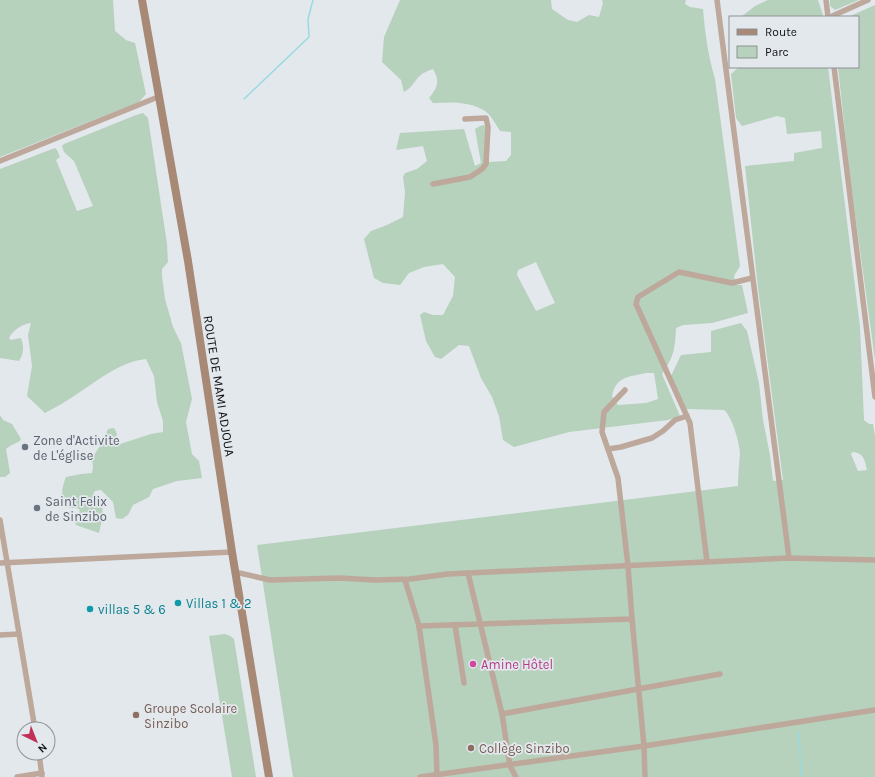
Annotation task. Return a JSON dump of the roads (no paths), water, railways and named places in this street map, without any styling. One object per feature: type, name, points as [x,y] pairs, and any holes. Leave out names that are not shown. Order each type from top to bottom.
[{"type":"street","name":"ROUTE DE MAMI ADJOUA","points":[[142,0],[188,261],[235,572],[269,777]]},
{"type":"street","points":[[716,0],[728,64],[752,278],[789,558]]},
{"type":"street","points":[[826,0],[829,16]]},
{"type":"street","points":[[831,16],[868,0]]},
{"type":"street","points":[[834,68],[875,397]]},
{"type":"street","points":[[0,161],[158,97]]},
{"type":"street","points":[[433,184],[470,177],[482,169],[486,164],[488,127],[486,118],[465,120]]},
{"type":"street","points":[[707,562],[690,422],[636,304],[638,297],[680,272],[732,282],[752,278]]},
{"type":"street","points":[[625,390],[604,412],[602,432],[618,478],[628,566],[644,746],[645,777]]},
{"type":"street","points":[[608,449],[621,447],[652,438],[663,431],[675,420],[687,416]]},
{"type":"street","points":[[0,520],[34,721]]},
{"type":"street","points":[[0,563],[232,552]]},
{"type":"street","points":[[235,572],[270,580],[339,578],[405,580],[448,574],[789,558],[875,560]]},
{"type":"street","points":[[468,574],[502,714],[510,766],[516,777]]},
{"type":"street","points":[[405,580],[419,626],[436,745],[437,776]]},
{"type":"street","points":[[419,626],[632,619]]},
{"type":"street","points":[[455,625],[464,683]]},
{"type":"street","points":[[0,635],[19,634]]},
{"type":"street","points":[[502,714],[720,674]]},
{"type":"street","points":[[420,777],[510,766],[875,710]]},
{"type":"street","points":[[17,777],[42,775],[40,761]]},
{"type":"waterway","points":[[244,99],[309,37],[308,19],[313,0]]},
{"type":"waterway","points":[[799,732],[801,777]]},
{"type":"place","name":"Zone d'Activite de L'église","points":[[25,447]]},
{"type":"place","name":"Saint Felix de Sinzibo","points":[[37,508]]},
{"type":"place","name":"Villas 1 & 2","points":[[178,603]]},
{"type":"place","name":"villas 5 & 6","points":[[90,609]]},
{"type":"place","name":"Amine Hôtel","points":[[473,664]]},
{"type":"place","name":"Groupe Scolaire Sinzibo","points":[[136,715]]},
{"type":"place","name":"Collège Sinzibo","points":[[471,748]]}]
